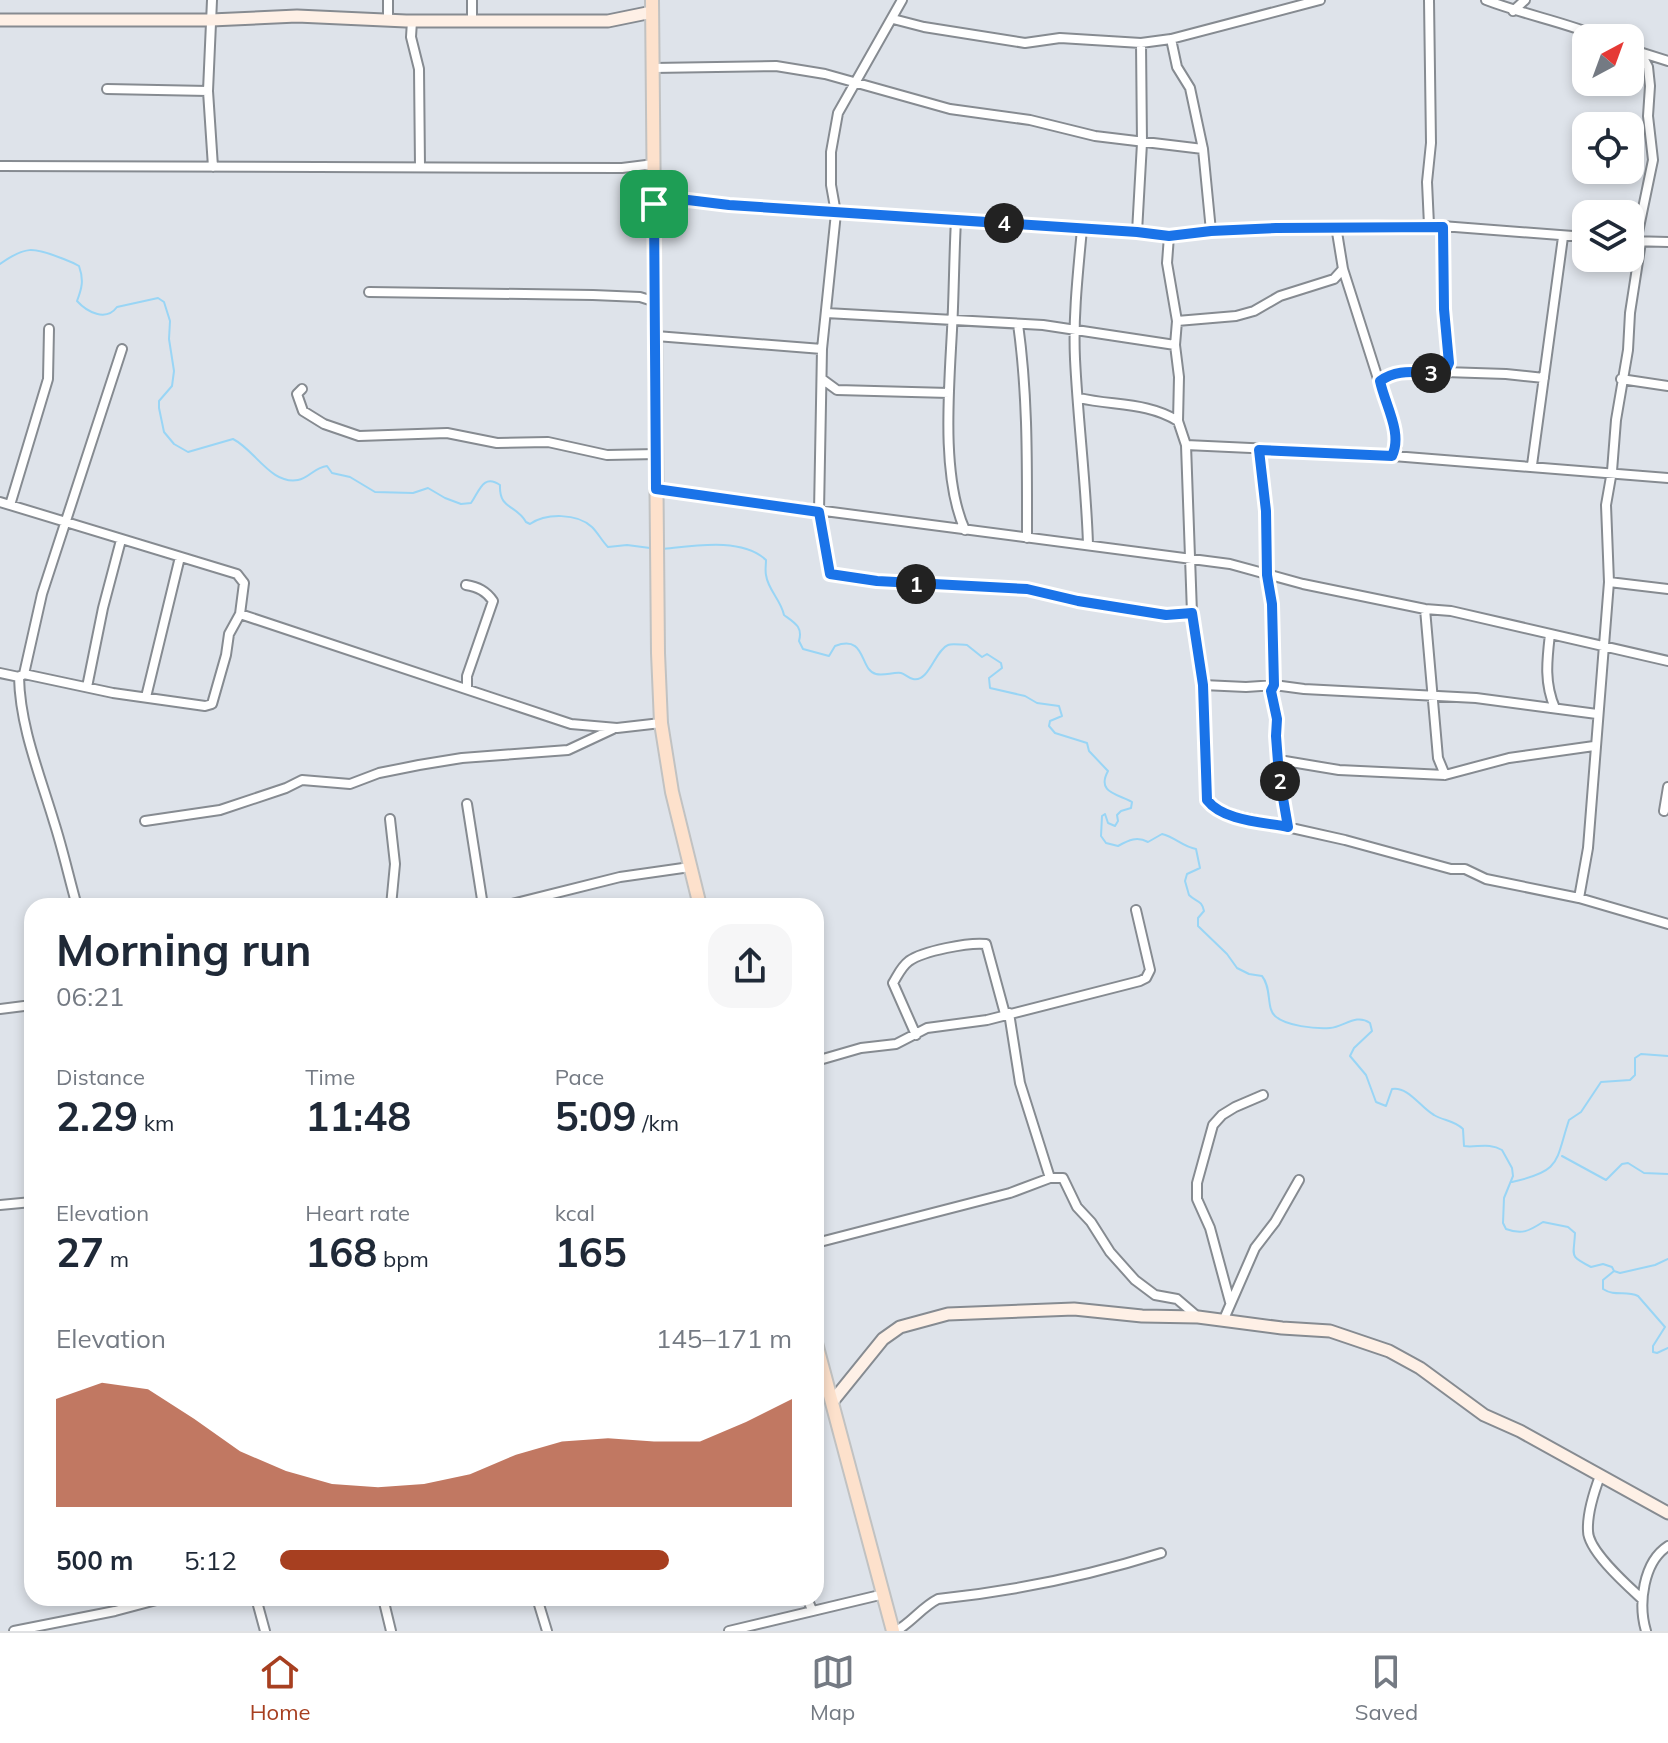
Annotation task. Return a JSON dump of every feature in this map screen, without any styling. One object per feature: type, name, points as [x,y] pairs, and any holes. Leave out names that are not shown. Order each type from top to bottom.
[{"type":"main road","points":[[652,6],[661,723],[672,792],[698,898]]},
{"type":"main road","points":[[824,1372],[894,1631]]},
{"type":"street","points":[[212,0],[208,91],[213,167]]},
{"type":"street","points":[[388,0],[388,20]]},
{"type":"street","points":[[472,0],[472,21]]},
{"type":"street","points":[[902,0],[838,113],[831,152],[831,185],[836,213],[822,349],[819,512],[830,574],[877,581],[1027,589],[1078,601],[1166,615],[1192,613]]},
{"type":"street","points":[[893,19],[1025,43],[1060,38],[1141,43],[1171,39],[1320,0]]},
{"type":"street","points":[[1429,0],[1429,225]]},
{"type":"street","points":[[1486,0],[1513,11],[1572,25]]},
{"type":"street","points":[[1513,11],[1525,0]]},
{"type":"street","points":[[0,20],[211,20],[297,16],[412,21],[608,21],[652,6]]},
{"type":"street","points":[[412,21],[411,37],[419,69],[420,167]]},
{"type":"street","points":[[1171,39],[1177,67],[1190,88],[1203,149],[1211,231]]},
{"type":"street","points":[[1137,232],[1142,143],[1141,43]]},
{"type":"street","points":[[1644,53],[1668,61]]},
{"type":"street","points":[[1644,60],[1650,86],[1648,116],[1653,160],[1644,203]]},
{"type":"street","points":[[653,68],[776,66],[825,74],[950,109],[1030,120],[1095,136],[1203,149]]},
{"type":"street","points":[[107,89],[208,91]]},
{"type":"street","points":[[0,166],[352,169],[622,168],[654,164]]},
{"type":"street","points":[[654,204],[688,200],[1169,236],[1211,231],[1429,225],[1572,237]]},
{"type":"street","points":[[956,220],[949,393],[954,505],[965,530]]},
{"type":"street","points":[[1336,226],[1343,269],[1394,429],[1397,446],[1392,456]]},
{"type":"street","points":[[1443,227],[1444,309],[1449,363],[1445,372]]},
{"type":"street","points":[[1082,229],[1075,329],[1088,544]]},
{"type":"street","points":[[1169,236],[1167,263],[1177,321],[1178,421],[1186,445],[1192,613],[1203,685],[1207,800],[1213,807],[1233,815],[1451,869],[1465,869],[1486,879],[1579,898],[1668,924]]},
{"type":"street","points":[[1532,465],[1563,237]]},
{"type":"street","points":[[1644,242],[1668,242]]},
{"type":"street","points":[[1177,321],[1236,316],[1254,311],[1280,296],[1334,279],[1343,269]]},
{"type":"street","points":[[1579,898],[1588,848],[1609,582],[1606,505],[1621,379],[1628,350],[1633,272]]},
{"type":"street","points":[[369,292],[593,295],[640,297],[656,302]]},
{"type":"street","points":[[826,313],[953,318],[1075,329],[1175,345]]},
{"type":"street","points":[[1018,324],[1027,424],[1027,538]]},
{"type":"street","points":[[10,505],[48,379],[49,329]]},
{"type":"street","points":[[656,336],[822,349]]},
{"type":"street","points":[[75,898],[37,770],[25,718],[22,676],[42,594],[122,349]]},
{"type":"street","points":[[1380,381],[1390,374],[1408,371],[1544,378]]},
{"type":"street","points":[[822,379],[837,390],[949,393]]},
{"type":"street","points":[[1621,379],[1668,386]]},
{"type":"street","points":[[302,389],[297,394],[303,411],[324,424],[359,436],[447,433],[497,443],[548,442],[607,455],[657,454]]},
{"type":"street","points":[[1079,398],[1148,407],[1178,421]]},
{"type":"street","points":[[1186,445],[1532,465],[1668,478]]},
{"type":"street","points":[[1259,450],[1266,511],[1267,575],[1272,604],[1274,685],[1271,691],[1277,719],[1283,808],[1288,827]]},
{"type":"street","points":[[656,489],[1230,564],[1267,575],[1425,609],[1451,611],[1668,661]]},
{"type":"street","points":[[0,502],[237,574],[244,583],[240,614],[229,634],[212,704],[205,706],[113,693],[0,673]]},
{"type":"street","points":[[87,687],[121,540]]},
{"type":"street","points":[[146,697],[180,557]]},
{"type":"street","points":[[1609,582],[1668,589]]},
{"type":"street","points":[[466,585],[489,594],[493,601],[467,676],[467,689]]},
{"type":"street","points":[[1425,609],[1438,758],[1445,775]]},
{"type":"street","points":[[240,614],[571,724],[617,728],[661,723]]},
{"type":"street","points":[[1550,634],[1546,675],[1548,693],[1555,708]]},
{"type":"street","points":[[1203,685],[1274,685],[1476,698],[1597,714]]},
{"type":"street","points":[[145,821],[220,810],[302,780],[350,784],[379,773],[462,758],[568,750],[617,728]]},
{"type":"street","points":[[1279,760],[1339,770],[1445,775],[1509,758],[1594,746]]},
{"type":"street","points":[[1664,811],[1668,787]]},
{"type":"street","points":[[467,804],[483,898]]},
{"type":"street","points":[[390,819],[395,864],[392,898]]},
{"type":"street","points":[[536,898],[620,877],[690,867]]},
{"type":"street","points":[[824,1059],[861,1048],[896,1044],[927,1028],[987,1020],[1146,978],[1150,970],[1148,953],[1136,910]]},
{"type":"street","points":[[916,1035],[893,983],[901,969],[918,956],[974,943],[986,944],[1007,1014],[1013,1024],[1020,1083],[1050,1178]]},
{"type":"street","points":[[0,1009],[24,1006]]},
{"type":"street","points":[[1230,1302],[1210,1228],[1197,1199],[1197,1183],[1213,1125],[1222,1115],[1263,1095]]},
{"type":"street","points":[[824,1241],[1010,1193],[1050,1178],[1063,1178],[1077,1207],[1135,1280],[1155,1295],[1177,1299],[1198,1317]]},
{"type":"street","points":[[1224,1319],[1255,1248],[1275,1222],[1299,1180]]},
{"type":"street","points":[[0,1205],[24,1203]]},
{"type":"street","points":[[832,1402],[883,1339],[900,1327],[921,1319],[970,1311],[1074,1309],[1142,1316],[1224,1319],[1282,1328],[1330,1331],[1389,1351],[1420,1368],[1484,1415],[1520,1431],[1668,1513]]},
{"type":"street","points":[[1600,1476],[1587,1530],[1589,1538],[1619,1577],[1642,1599]]},
{"type":"street","points":[[1646,1631],[1641,1614],[1642,1599],[1652,1563],[1668,1546]]},
{"type":"street","points":[[894,1631],[907,1625],[923,1607],[938,1599],[1049,1583],[1104,1571],[1161,1553]]},
{"type":"street","points":[[729,1631],[884,1594]]},
{"type":"street","points":[[14,1631],[134,1606]]},
{"type":"street","points":[[258,1606],[265,1631]]},
{"type":"street","points":[[385,1606],[391,1631]]},
{"type":"street","points":[[539,1606],[547,1631]]},
{"type":"street","points":[[810,1606],[812,1610]]},
{"type":"waterway","points":[[0,264],[29,250],[75,263],[79,266],[82,280],[77,301],[97,314],[108,314],[117,307],[158,298],[164,302],[170,321],[169,339],[174,371],[172,386],[159,401],[159,408],[164,432],[174,444],[188,452],[233,439],[271,472],[288,480],[302,479],[327,466],[332,473],[350,477],[375,492],[413,493],[428,488],[461,504],[471,503],[482,485],[494,482],[500,485],[505,503],[530,524],[544,518],[570,517],[586,522],[608,547],[627,545],[650,548]]},
{"type":"waterway","points":[[662,549],[717,545],[744,548],[756,553],[766,560],[769,585],[784,615],[799,629],[803,649],[829,656],[835,646],[853,645],[876,674],[901,673],[919,679],[943,648],[952,644],[967,645],[982,657],[987,654],[1001,663],[1002,668],[989,678],[990,688],[1025,696],[1037,703],[1059,706],[1062,716],[1050,721],[1049,726],[1055,733],[1087,743],[1089,751],[1108,771],[1105,784],[1110,792],[1132,802],[1131,808],[1117,815],[1115,826],[1108,823],[1105,814],[1102,816],[1101,836],[1106,843],[1118,846],[1140,839],[1148,842],[1162,834],[1196,849],[1200,868],[1187,874],[1185,881],[1189,895],[1203,907],[1198,926],[1237,968],[1262,976],[1275,1016],[1293,1024],[1317,1028],[1365,1020],[1370,1023],[1372,1031],[1350,1056],[1366,1075],[1376,1102],[1386,1106],[1392,1089],[1398,1089],[1409,1094],[1429,1112],[1463,1129],[1464,1146],[1487,1146],[1502,1150],[1513,1176],[1504,1198],[1503,1223],[1506,1229],[1525,1231],[1543,1222],[1568,1227],[1575,1233],[1574,1254],[1579,1260],[1591,1267],[1603,1264],[1620,1273],[1668,1259]]},
{"type":"waterway","points":[[1512,1182],[1540,1174],[1554,1163],[1569,1120],[1581,1112],[1601,1082],[1630,1080],[1635,1075],[1635,1058],[1641,1054],[1668,1056]]},
{"type":"waterway","points":[[1562,1156],[1606,1180],[1622,1164],[1628,1163],[1644,1173],[1668,1174]]},
{"type":"waterway","points":[[1614,1271],[1603,1280],[1603,1289],[1638,1296],[1665,1327],[1653,1346],[1653,1352],[1668,1348]]},
{"type":"route","points":[[688,200],[1169,236],[1211,231],[1336,226],[1443,227],[1444,309],[1449,363],[1445,372],[1408,371],[1390,374],[1380,381],[1397,446],[1392,456],[1259,450],[1266,511],[1267,575],[1272,604],[1274,685],[1271,691],[1277,719],[1283,808],[1288,827],[1233,815],[1213,807],[1207,800],[1203,685],[1192,613],[1166,615],[1094,604],[1027,589],[877,581],[830,574],[819,512],[656,489],[654,204],[688,200]]}]
